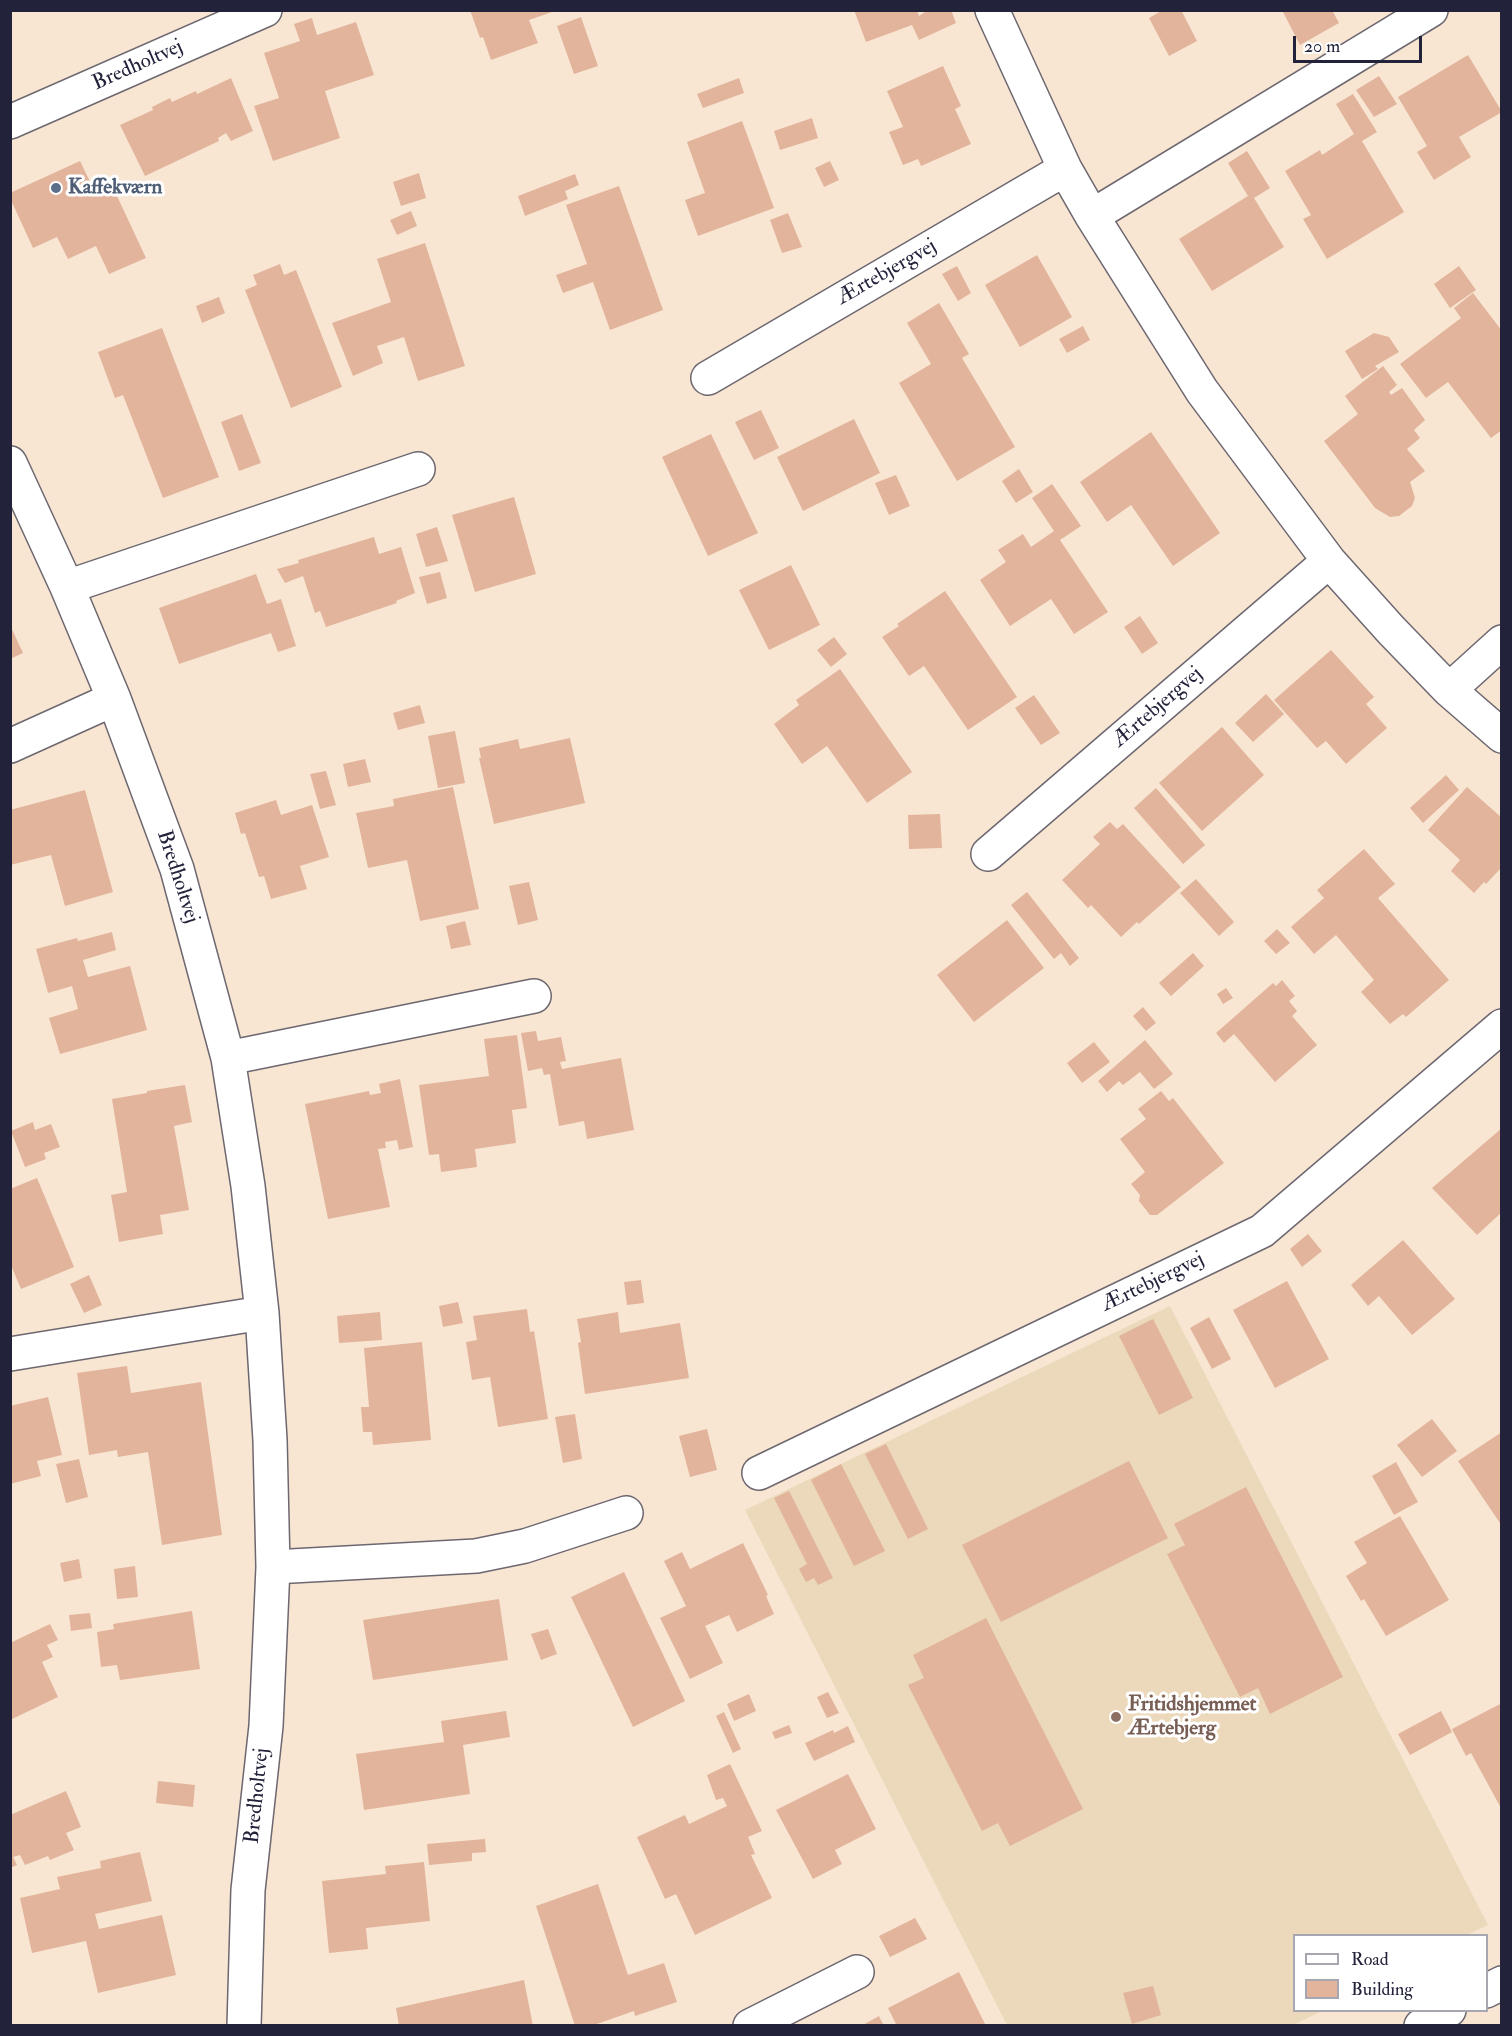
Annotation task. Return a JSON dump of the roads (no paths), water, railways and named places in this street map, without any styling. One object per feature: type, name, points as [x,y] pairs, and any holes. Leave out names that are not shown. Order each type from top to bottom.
[{"type":"street","name":"Bredholtvej","points":[[10,122],[265,10]]},
{"type":"street","points":[[992,10],[1065,169],[1202,391],[1329,561],[1449,690],[1502,736]]},
{"type":"street","points":[[1092,216],[1431,10]]},
{"type":"street","name":"Ærtebjergvej","points":[[708,378],[1065,169]]},
{"type":"street","name":"Bredholtvej","points":[[10,463],[67,586],[114,699],[177,869],[228,1058],[248,1186],[262,1313],[270,1440],[273,1567],[266,1726],[248,1890],[244,2025]]},
{"type":"street","points":[[67,586],[418,469]]},
{"type":"street","name":"Ærtebjergvej","points":[[988,854],[1329,561]]},
{"type":"street","points":[[1449,690],[1502,642]]},
{"type":"street","points":[[10,746],[114,699]]},
{"type":"street","points":[[228,1058],[534,996]]},
{"type":"street","name":"Ærtebjergvej","points":[[759,1473],[1262,1231],[1502,1026]]},
{"type":"street","points":[[10,1354],[262,1313]]},
{"type":"street","points":[[273,1567],[476,1556],[525,1546],[627,1513]]},
{"type":"street","points":[[750,2025],[857,1972]]},
{"type":"street","points":[[1488,1990],[1502,1983]]},
{"type":"street","points":[[1420,2025],[1445,2012]]},
{"type":"place","name":"Kaffekværn","points":[[56,188]]},
{"type":"place","name":"Fritidshjemmet Ærtebjerg","points":[[1116,1717]]}]
